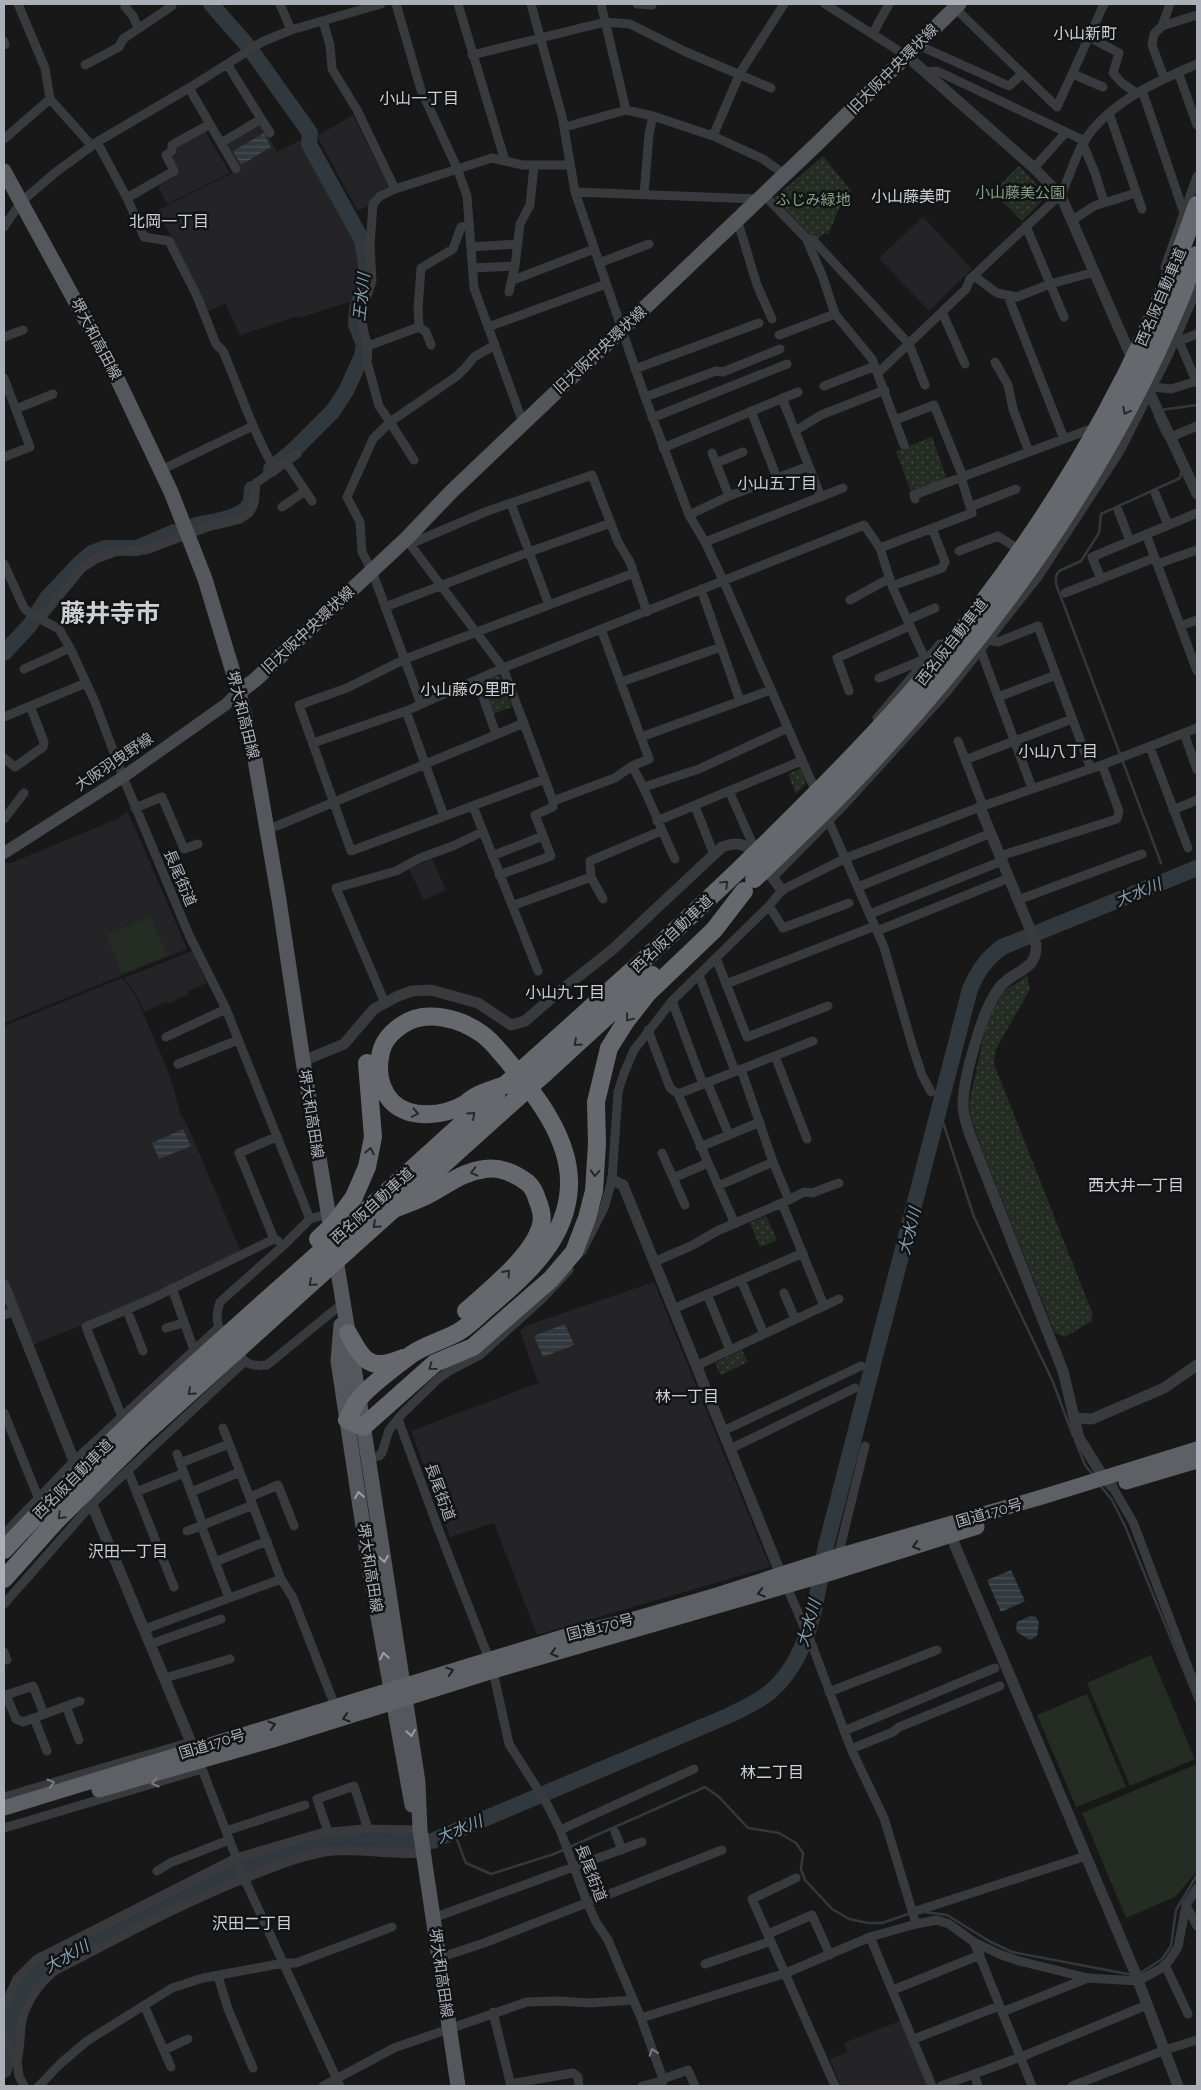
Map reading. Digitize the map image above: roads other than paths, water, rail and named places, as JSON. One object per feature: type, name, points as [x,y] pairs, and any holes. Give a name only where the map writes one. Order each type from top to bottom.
[{"type":"highway","name":"西名阪自動車道","points":[[539,1066],[647,957],[747,879],[835,776],[911,693],[962,630],[1040,524],[1080,460],[1130,367],[1170,278],[1191,209]]},
{"type":"highway","name":"西名阪自動車道","points":[[4,1579],[56,1521],[143,1435],[394,1209],[539,1066],[843,792],[906,724],[970,647],[1045,547],[1082,490],[1111,440],[1166,334],[1197,256]]},
{"type":"highway","points":[[355,1423],[435,1363],[473,1347],[544,1286],[574,1252],[587,1218],[594,1191],[597,1144],[596,1102],[609,1048],[626,1021],[648,993],[714,930],[747,879]]},
{"type":"highway","points":[[225,1330],[334,1223],[354,1196],[367,1167],[373,1137],[367,1070],[369,1052],[374,1039],[390,1022],[419,1008],[453,1011],[477,1020],[496,1036],[530,1075],[562,1126],[572,1149],[576,1170],[576,1189],[568,1231],[556,1253],[523,1291],[454,1356]]},
{"type":"highway","points":[[348,1333],[362,1357],[372,1363],[390,1363],[462,1330],[529,1272],[550,1244],[560,1226],[569,1186],[567,1162],[552,1123],[523,1079],[495,1046],[482,1034],[466,1025],[445,1018],[426,1016],[408,1020],[394,1030],[382,1045],[378,1066],[379,1080],[386,1096],[396,1105],[410,1112],[424,1114],[443,1113],[464,1104],[477,1095],[511,1092]]},
{"type":"highway","name":"西名阪自動車道","points":[[4,1550],[42,1509],[225,1330],[511,1092]]},
{"type":"highway","points":[[355,1423],[359,1398],[453,1322],[503,1278],[534,1241],[542,1224],[540,1205],[533,1187],[520,1177],[504,1170],[486,1169],[460,1176],[427,1195],[394,1209]]},
{"type":"highway","name":"国道170号","points":[[808,1572],[831,1572],[949,1530],[1108,1482],[1197,1449]]},
{"type":"highway","name":"国道170号","points":[[1108,1482],[1197,1462]]},
{"type":"highway","name":"国道170号","points":[[4,1808],[60,1796],[197,1756],[491,1665],[784,1580],[808,1572],[838,1556],[949,1530]]},
{"type":"highway","name":"国道170号","points":[[197,1756],[335,1706],[398,1694]]},
{"type":"highway","name":"国道170号","points":[[4,1818],[60,1796]]},
{"type":"main road","name":"旧大阪中央環状線","points":[[239,692],[255,680],[372,571],[408,542],[451,492],[622,330],[957,6]]},
{"type":"main road","name":"堺大和高田線","points":[[4,171],[112,367],[161,470],[189,534],[224,638],[255,760],[327,1214],[359,1398]]},
{"type":"main road","name":"大阪羽曳野線","points":[[5,851],[123,777],[224,705],[239,692]]},
{"type":"main road","name":"堺大和高田線","points":[[343,1303],[338,1362],[355,1423],[368,1459],[398,1694]]},
{"type":"main road","name":"堺大和高田線","points":[[355,1423],[398,1694],[418,1782],[420,1831],[458,2086]]},
{"type":"street","points":[[18,4],[45,68],[50,99],[95,144],[127,198],[144,237],[169,241],[197,296],[216,344],[222,351],[258,440],[275,470]]},
{"type":"street","points":[[127,4],[125,7],[133,16],[138,28]]},
{"type":"street","points":[[85,66],[119,47],[123,39],[172,6],[170,4]]},
{"type":"street","points":[[280,4],[291,30]]},
{"type":"street","points":[[4,227],[21,202],[56,172],[95,144],[227,64],[291,30],[381,4]]},
{"type":"street","points":[[396,4],[421,90],[457,168],[467,196],[474,288],[523,423]]},
{"type":"street","points":[[458,4],[505,161]]},
{"type":"street","points":[[531,4],[565,127],[575,192],[644,397],[688,515],[705,542],[723,580],[812,786],[870,914],[899,997],[922,1075],[931,1092]]},
{"type":"street","points":[[601,4],[626,110]]},
{"type":"street","points":[[637,4],[652,5]]},
{"type":"street","points":[[713,136],[740,73],[784,4]]},
{"type":"street","points":[[825,4],[873,33],[912,50],[1009,86],[1022,74]]},
{"type":"street","points":[[873,33],[889,4]]},
{"type":"street","points":[[957,6],[1022,74],[1057,107],[1104,4]]},
{"type":"street","points":[[1164,78],[1152,45],[1154,34],[1162,26],[1170,4]]},
{"type":"street","points":[[1162,26],[1197,15]]},
{"type":"street","points":[[323,21],[330,45],[332,69],[357,110],[395,189]]},
{"type":"street","points":[[472,55],[605,22],[630,24],[684,51],[740,73],[771,88]]},
{"type":"street","points":[[1089,38],[1120,53],[1114,73],[1122,83],[1139,91],[1191,209]]},
{"type":"street","points":[[912,50],[926,72],[1034,168],[1060,195],[1073,220],[1128,351],[1151,390],[1158,411],[1197,494]]},
{"type":"street","points":[[227,64],[270,133]]},
{"type":"street","points":[[824,386],[877,370],[909,344],[966,289],[974,276],[1060,195],[1084,142],[1109,113],[1139,91],[1197,64]]},
{"type":"street","points":[[926,72],[937,71],[1084,142],[1104,202]]},
{"type":"street","points":[[1178,72],[1197,125]]},
{"type":"street","points":[[1073,74],[1104,87]]},
{"type":"street","points":[[189,88],[236,169]]},
{"type":"street","points":[[4,139],[50,99]]},
{"type":"street","points":[[565,127],[626,110],[653,116],[713,136],[763,159],[784,174]]},
{"type":"street","points":[[1109,113],[1142,209]]},
{"type":"street","points":[[644,195],[649,134],[653,116]]},
{"type":"street","points":[[221,143],[261,120]]},
{"type":"street","points":[[127,198],[174,171],[166,155],[172,151],[172,145],[210,124]]},
{"type":"street","points":[[1034,168],[1066,132]]},
{"type":"street","points":[[414,460],[379,406],[367,362],[368,346],[361,314],[372,281],[370,244],[373,204],[380,196],[395,189],[492,158],[534,166],[570,165]]},
{"type":"street","points":[[509,292],[513,280],[520,224],[530,205],[534,166]]},
{"type":"street","points":[[752,848],[871,724],[926,660],[1015,547],[1041,508],[1088,430],[1153,299],[1191,209],[1197,176]]},
{"type":"street","points":[[575,192],[760,197],[806,238],[822,275],[835,314],[872,358],[904,445]]},
{"type":"street","points":[[1073,220],[1094,206],[1136,193]]},
{"type":"street","points":[[737,219],[756,285],[772,319]]},
{"type":"street","points":[[419,327],[418,309],[421,268],[453,249],[461,226],[470,225]]},
{"type":"street","points":[[1026,226],[1064,317]]},
{"type":"street","points":[[806,238],[813,240],[909,344],[925,385]]},
{"type":"street","points":[[471,247],[518,244]]},
{"type":"street","points":[[599,263],[649,244]]},
{"type":"street","points":[[513,280],[594,249]]},
{"type":"street","points":[[473,268],[515,266]]},
{"type":"street","points":[[974,276],[997,293],[1017,297],[1050,284],[1095,272]]},
{"type":"street","points":[[488,326],[606,284]]},
{"type":"street","points":[[772,878],[899,746],[981,650],[1038,577],[1120,451],[1178,340],[1197,289]]},
{"type":"street","points":[[1008,296],[1064,439]]},
{"type":"street","points":[[942,312],[965,364]]},
{"type":"street","points":[[779,335],[835,314]]},
{"type":"street","points":[[635,369],[759,324]]},
{"type":"street","points":[[368,346],[419,327]]},
{"type":"street","points":[[419,327],[426,332],[431,345]]},
{"type":"street","points":[[4,337],[23,330]]},
{"type":"street","points":[[1178,340],[1197,334]]},
{"type":"street","points":[[1151,390],[1171,389],[1196,381],[1178,340]]},
{"type":"street","points":[[421,704],[372,571],[362,552],[360,522],[346,497],[373,439],[390,422],[457,376],[466,368],[474,356],[495,345]]},
{"type":"street","points":[[644,397],[716,371],[723,372],[780,349]]},
{"type":"street","points":[[995,362],[1008,385],[1013,409],[1029,452]]},
{"type":"street","points":[[652,418],[787,364]]},
{"type":"street","points":[[4,378],[30,447],[4,457]]},
{"type":"street","points":[[795,431],[821,415],[885,390]]},
{"type":"street","points":[[663,448],[798,392]]},
{"type":"street","points":[[16,409],[54,394]]},
{"type":"street","points":[[782,398],[821,497]]},
{"type":"street","points":[[880,548],[972,513],[962,477],[934,405],[895,420]]},
{"type":"street","points":[[751,411],[778,478]]},
{"type":"street","points":[[161,470],[253,426]]},
{"type":"street","points":[[1171,437],[1197,426]]},
{"type":"street","points":[[915,499],[914,495],[1088,430]]},
{"type":"street","points":[[716,463],[744,452]]},
{"type":"street","points":[[712,453],[730,496]]},
{"type":"street","points":[[37,617],[82,568],[96,559],[117,551],[146,550],[210,526],[240,519],[249,513],[255,496],[256,483],[296,454]]},
{"type":"street","points":[[286,462],[312,501]]},
{"type":"street","points":[[688,515],[730,496],[809,466]]},
{"type":"street","points":[[499,875],[551,856],[534,815],[553,807],[553,801],[503,668],[408,542],[469,518],[592,475],[634,573],[647,612]]},
{"type":"street","points":[[705,542],[843,488]]},
{"type":"street","points":[[970,507],[1016,489]]},
{"type":"street","points":[[282,507],[305,491]]},
{"type":"street","points":[[1155,493],[1168,525]]},
{"type":"street","points":[[511,504],[549,604]]},
{"type":"street","points":[[1118,510],[1130,541]]},
{"type":"street","points":[[1101,579],[1092,557],[1197,513]]},
{"type":"street","points":[[385,607],[611,523]]},
{"type":"street","points":[[313,743],[406,711],[503,668],[601,628],[647,612],[864,525],[880,548],[891,582],[926,660]]},
{"type":"street","points":[[850,600],[891,582],[942,568],[945,562],[932,528]]},
{"type":"street","points":[[1146,534],[1197,671]]},
{"type":"street","points":[[959,551],[998,536],[1015,547]]},
{"type":"street","points":[[1064,593],[1156,561],[1197,550]]},
{"type":"street","name":"長尾街道","points":[[4,564],[6,576],[24,608],[59,629],[64,635],[86,683],[189,935],[226,1009],[310,1219]]},
{"type":"street","points":[[545,779],[351,850],[299,706],[346,688],[405,659],[634,573]]},
{"type":"street","points":[[701,589],[740,701]]},
{"type":"street","points":[[850,691],[836,658],[936,608]]},
{"type":"street","points":[[1180,626],[1197,620]]},
{"type":"street","points":[[989,640],[998,642],[1038,626],[1091,769]]},
{"type":"street","points":[[553,801],[614,778],[632,766],[649,759],[601,628]]},
{"type":"street","points":[[621,682],[721,647]]},
{"type":"street","points":[[24,668],[70,648]]},
{"type":"street","points":[[981,650],[1032,788]]},
{"type":"street","points":[[878,678],[926,660]]},
{"type":"street","points":[[998,696],[1056,675]]},
{"type":"street","points":[[476,680],[496,734]]},
{"type":"street","points":[[4,717],[86,683]]},
{"type":"street","points":[[641,737],[771,690]]},
{"type":"street","points":[[4,758],[15,768],[43,747],[44,742],[30,706]]},
{"type":"street","points":[[406,711],[444,816]]},
{"type":"street","points":[[965,760],[1072,719]]},
{"type":"street","points":[[267,830],[524,723]]},
{"type":"street","points":[[644,787],[699,769],[788,728]]},
{"type":"street","points":[[368,1459],[382,1453],[389,1430],[438,1379],[480,1355],[562,1280],[576,1262],[604,1208],[612,1180],[618,1092],[634,1050],[672,1001],[769,906],[782,890],[846,858],[981,806],[1091,769],[1197,728]]},
{"type":"street","points":[[1184,733],[1197,770]]},
{"type":"street","points":[[958,741],[1001,859],[1035,941],[1036,953],[1035,960],[1004,982],[985,1013],[964,1091],[963,1108],[970,1135],[1063,1371],[1081,1443],[1133,1522],[1197,1691]]},
{"type":"street","points":[[1150,746],[1188,848]]},
{"type":"street","points":[[657,821],[801,761]]},
{"type":"street","points":[[870,914],[1001,859],[1117,818],[1119,811],[1102,765]]},
{"type":"street","points":[[632,766],[644,787],[661,831],[675,859]]},
{"type":"street","points":[[729,791],[752,848],[782,890]]},
{"type":"street","points":[[4,819],[24,793]]},
{"type":"street","points":[[136,808],[162,797],[184,849],[198,844]]},
{"type":"street","points":[[1173,810],[1197,800]]},
{"type":"street","points":[[473,806],[538,971]]},
{"type":"street","points":[[695,806],[714,855]]},
{"type":"street","points":[[603,900],[591,877],[590,861],[661,831]]},
{"type":"street","points":[[385,1003],[336,888],[396,871],[420,858],[453,846],[482,832]]},
{"type":"street","points":[[858,887],[991,833]]},
{"type":"street","points":[[492,856],[543,836]]},
{"type":"street","points":[[303,1061],[344,1044],[374,1009],[412,991],[431,990],[478,1004],[504,1022],[518,1025],[612,950],[722,847],[746,845],[752,848]]},
{"type":"street","points":[[1018,900],[1142,854]]},
{"type":"street","points":[[512,906],[591,877]]},
{"type":"street","points":[[726,984],[1009,878]]},
{"type":"street","points":[[769,906],[783,928],[849,903]]},
{"type":"street","points":[[716,958],[747,1037],[828,1006]]},
{"type":"street","points":[[699,975],[760,1122],[803,1253],[824,1306]]},
{"type":"street","points":[[672,1001],[705,1083],[729,1135]]},
{"type":"street","points":[[166,1037],[226,1009]]},
{"type":"street","points":[[648,1030],[670,1088],[678,1094],[735,1224]]},
{"type":"street","points":[[178,1064],[238,1040]]},
{"type":"street","points":[[678,1094],[813,1041]]},
{"type":"street","points":[[775,1056],[807,1139]]},
{"type":"street","points":[[700,1147],[760,1122]]},
{"type":"street","points":[[276,1138],[239,1153],[274,1239],[284,1245]]},
{"type":"street","points":[[662,1153],[685,1205]]},
{"type":"street","points":[[718,1186],[773,1162]]},
{"type":"street","points":[[673,1178],[708,1163]]},
{"type":"street","points":[[612,1180],[623,1184],[730,1449],[812,1645],[851,1749],[884,1818],[916,1924]]},
{"type":"street","points":[[654,1262],[804,1192],[812,1193],[838,1183]]},
{"type":"street","points":[[327,1214],[310,1219],[220,1302],[216,1313],[244,1362],[255,1366],[267,1365],[343,1303]]},
{"type":"street","points":[[122,1417],[86,1327],[127,1310],[274,1239]]},
{"type":"street","points":[[673,1309],[803,1253]]},
{"type":"street","points":[[741,1280],[764,1334]]},
{"type":"street","points":[[4,1285],[9,1313],[74,1461],[165,1678],[243,1876],[338,2082]]},
{"type":"street","points":[[172,1288],[194,1350]]},
{"type":"street","points":[[784,1293],[795,1319]]},
{"type":"street","points":[[707,1294],[730,1350]]},
{"type":"street","points":[[696,1366],[839,1299]]},
{"type":"street","points":[[127,1310],[143,1351]]},
{"type":"street","points":[[166,1328],[183,1323]]},
{"type":"street","points":[[4,1534],[74,1461],[194,1350],[225,1330]]},
{"type":"street","points":[[4,1604],[92,1504],[244,1362]]},
{"type":"street","points":[[1075,1418],[1092,1419],[1164,1388],[1197,1365]]},
{"type":"street","points":[[723,1431],[861,1366]]},
{"type":"street","points":[[730,1449],[855,1388]]},
{"type":"street","points":[[4,1413],[38,1498]]},
{"type":"street","name":"長尾街道","points":[[398,1419],[491,1665],[509,1744],[560,1830],[587,1902],[596,1922],[608,1940],[641,2018],[662,2082]]},
{"type":"street","points":[[223,1428],[281,1579],[293,1598],[335,1706]]},
{"type":"street","points":[[229,1444],[178,1458],[229,1598]]},
{"type":"street","points":[[838,1556],[865,1446]]},
{"type":"street","points":[[128,1470],[174,1587]]},
{"type":"street","points":[[191,1492],[240,1472]]},
{"type":"street","points":[[136,1492],[184,1473]]},
{"type":"street","points":[[187,1532],[251,1501],[278,1485],[294,1526]]},
{"type":"street","points":[[949,1530],[1138,1981],[1178,2086]]},
{"type":"street","points":[[215,1562],[267,1541]]},
{"type":"street","points":[[144,1630],[281,1579]]},
{"type":"street","points":[[150,1644],[221,1619]]},
{"type":"street","points":[[829,1692],[937,1650]]},
{"type":"street","points":[[165,1678],[230,1659]]},
{"type":"street","points":[[844,1730],[995,1668]]},
{"type":"street","points":[[44,1714],[33,1686],[6,1695],[7,1706],[16,1719],[23,1722],[80,1701]]},
{"type":"street","points":[[851,1749],[893,1732],[899,1727],[1000,1686]]},
{"type":"street","points":[[66,1706],[79,1740]]},
{"type":"street","points":[[34,1718],[47,1751]]},
{"type":"street","points":[[4,1797],[197,1756]]},
{"type":"street","points":[[4,1828],[197,1756]]},
{"type":"street","points":[[560,1830],[694,1769]]},
{"type":"street","points":[[328,1832],[317,1799],[354,1786],[368,1829]]},
{"type":"street","points":[[157,1871],[227,1835],[304,1805]]},
{"type":"street","points":[[4,2007],[17,1979],[37,1958],[237,1860],[298,1838],[328,1832],[368,1829],[420,1831]]},
{"type":"street","points":[[615,1832],[622,1850]]},
{"type":"street","points":[[433,1918],[575,1868],[642,1842]]},
{"type":"street","points":[[15,2058],[21,2044],[22,2024],[26,2008],[45,1979],[56,1970],[209,1892],[243,1876],[324,1852],[348,1850],[410,1854],[423,1851]]},
{"type":"street","points":[[438,1958],[484,1943],[722,1850]]},
{"type":"street","points":[[913,1912],[1086,1856]]},
{"type":"street","points":[[796,1878],[752,1899],[836,2086]]},
{"type":"street","points":[[641,2018],[786,1973],[870,1938],[936,1920],[948,1924],[974,1942],[1016,1960],[1088,1978],[1138,1981],[1148,1977],[1165,1965],[1179,1945],[1186,1906],[1197,1888]]},
{"type":"street","points":[[1186,1906],[1197,1926]]},
{"type":"street","points":[[705,1964],[770,1937],[812,1915],[830,1955]]},
{"type":"street","points":[[39,2086],[60,2064],[87,2041],[172,1988],[218,1976],[284,1963],[296,1963],[392,1927]]},
{"type":"street","points":[[870,1938],[914,2039],[932,2086]]},
{"type":"street","points":[[974,1942],[1032,2086]]},
{"type":"street","points":[[893,1990],[980,1955]]},
{"type":"street","points":[[1165,1965],[1188,2014]]},
{"type":"street","points":[[218,1976],[228,2009],[253,2068]]},
{"type":"street","points":[[914,2039],[1088,1978]]},
{"type":"street","points":[[323,2086],[338,2082],[394,2048],[526,2002],[590,2003],[633,2000]]},
{"type":"street","points":[[144,2005],[171,2067]]},
{"type":"street","points":[[941,2086],[1020,2057],[1147,2005]]},
{"type":"street","points":[[493,2012],[510,2085],[573,2073],[578,2077],[580,2086]]},
{"type":"street","points":[[4,2037],[15,2058],[18,2076],[24,2086]]},
{"type":"street","points":[[164,2050],[188,2039]]},
{"type":"street","points":[[1072,2086],[1165,2050],[1197,2040]]},
{"type":"street","points":[[642,2086],[662,2082],[688,2070],[695,2086]]},
{"type":"street","points":[[974,2074],[978,2086]]},
{"type":"waterway","name":"王水川","points":[[211,4],[248,46],[310,133],[309,144],[362,240],[366,262],[366,277],[357,310],[356,324],[364,345],[362,356],[346,391],[333,411],[295,449],[271,469]]},
{"type":"waterway","points":[[1161,410],[1197,405]]},
{"type":"waterway","points":[[1155,416],[1164,436]]},
{"type":"waterway","points":[[1161,863],[1056,584],[1056,576],[1059,571],[1081,561],[1099,533],[1101,514],[1180,478],[1181,473]]},
{"type":"waterway","name":"王水川","points":[[196,525],[226,519],[241,513],[250,504],[252,489]]},
{"type":"waterway","name":"王水川","points":[[4,653],[30,625],[47,598],[92,553],[105,548],[137,548],[174,532]]},
{"type":"waterway","name":"大水川","points":[[4,2070],[9,2027],[14,2006],[24,1989],[37,1974],[54,1961],[184,1893],[252,1864],[287,1852],[322,1844],[350,1841],[432,1841],[730,1715],[756,1702],[770,1692],[784,1678],[803,1645],[810,1627],[825,1550],[970,989],[979,971],[1002,947],[1197,868]]},
{"type":"waterway","points":[[939,1110],[974,1217],[1053,1382],[1073,1436]]},
{"type":"waterway","points":[[1076,1443],[1085,1465],[1093,1475]]},
{"type":"waterway","points":[[1099,1484],[1112,1500],[1125,1526],[1197,1703]]},
{"type":"waterway","points":[[454,1832],[466,1863],[491,1874],[554,1854],[705,1787],[719,1797],[748,1828],[779,1833],[796,1843],[803,1853],[801,1869],[805,1880],[832,1909],[849,1919],[868,1923],[882,1923],[911,1913]]},
{"type":"waterway","points":[[1139,1974],[1162,1959],[1171,1946],[1176,1910],[1197,1875]]},
{"type":"waterway","points":[[924,1912],[947,1915],[989,1941],[1012,1952],[1133,1975]]},
{"type":"district","name":"小山新町","points":[[1085,33]]},
{"type":"district","name":"小山一丁目","points":[[419,98]]},
{"type":"district","name":"小山藤美町","points":[[911,196]]},
{"type":"district","name":"北岡一丁目","points":[[169,221]]},
{"type":"district","name":"小山五丁目","points":[[777,483]]},
{"type":"district","name":"藤井寺市","points":[[110,613]]},
{"type":"district","name":"小山藤の里町","points":[[468,689]]},
{"type":"district","name":"小山八丁目","points":[[1058,751]]},
{"type":"district","name":"小山九丁目","points":[[565,992]]},
{"type":"district","name":"西大井一丁目","points":[[1136,1185]]},
{"type":"district","name":"林一丁目","points":[[687,1396]]},
{"type":"district","name":"沢田一丁目","points":[[128,1551]]},
{"type":"district","name":"林二丁目","points":[[772,1772]]},
{"type":"district","name":"沢田二丁目","points":[[252,1923]]},
{"type":"park label","name":"小山藤美公園","points":[[1020,193]]},
{"type":"park label","name":"ふじみ緑地","points":[[813,200]]}]
